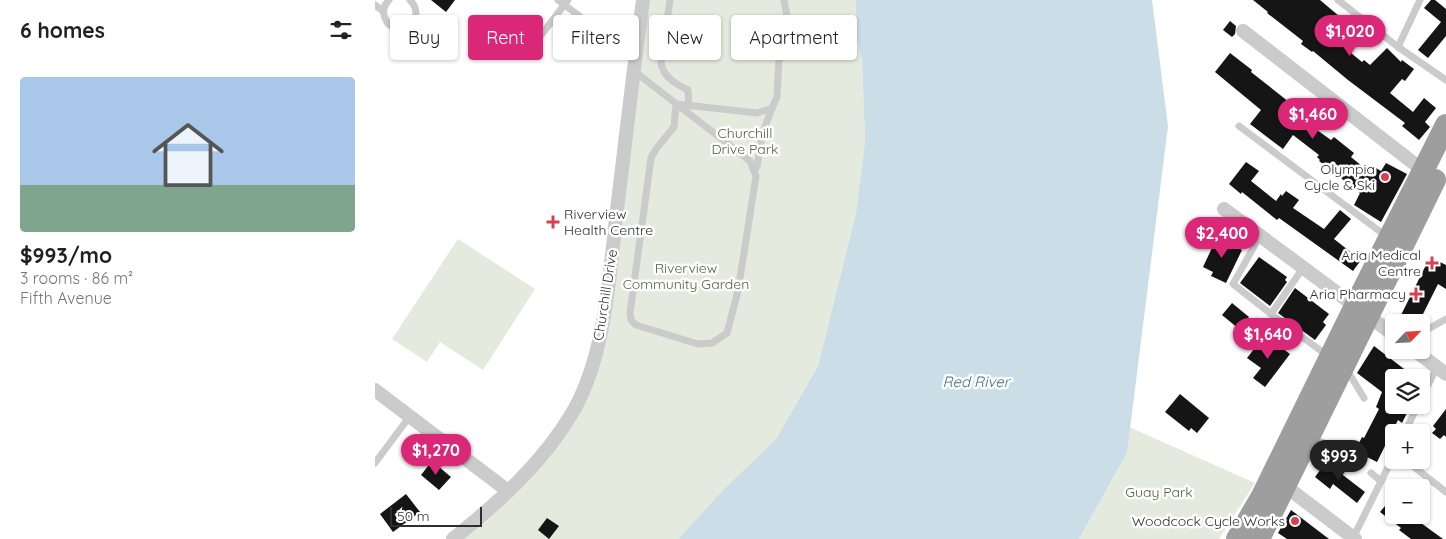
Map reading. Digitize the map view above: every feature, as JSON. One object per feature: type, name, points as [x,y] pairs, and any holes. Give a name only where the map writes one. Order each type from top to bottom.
[{"type":"highway","points":[[1259,539],[1279,481],[1362,312],[1438,170],[1446,125]]},
{"type":"highway","points":[[1362,312],[1389,238],[1438,170]]},
{"type":"highway","points":[[1237,539],[1253,513],[1279,481],[1307,441],[1337,362]]},
{"type":"street","name":"Churchill Drive","points":[[453,539],[508,492],[540,459],[575,409],[594,360],[605,308],[643,0]]},
{"type":"street","points":[[1243,31],[1416,165],[1438,170]]},
{"type":"street","points":[[1224,209],[1385,329]]},
{"type":"street","points":[[1426,359],[1442,371]]},
{"type":"street","points":[[375,390],[508,492]]},
{"type":"street","points":[[1279,481],[1354,538]]},
{"type":"lane","points":[[389,0],[383,11],[385,19],[391,26],[401,29],[408,27],[416,14],[415,5],[410,0]]},
{"type":"lane","points":[[670,0],[661,63],[662,71],[674,83],[688,90],[689,106]]},
{"type":"lane","points":[[753,169],[757,167],[762,135],[777,97],[779,58],[789,28],[784,0]]},
{"type":"lane","points":[[1338,0],[1446,80]]},
{"type":"lane","points":[[1398,46],[1420,0]]},
{"type":"lane","points":[[543,31],[563,2],[676,104],[750,161],[757,176],[738,291],[727,333],[712,343],[698,344],[636,326],[631,320],[630,313],[651,158],[674,127],[676,104]]},
{"type":"lane","points":[[375,5],[383,11]]},
{"type":"lane","points":[[676,104],[757,113],[772,108]]},
{"type":"lane","points":[[1239,126],[1389,238]]},
{"type":"lane","points":[[1260,236],[1233,284],[1337,362],[1364,398]]},
{"type":"lane","points":[[1271,314],[1303,268]]},
{"type":"lane","points":[[1430,328],[1446,319]]},
{"type":"lane","points":[[1430,387],[1442,371]]},
{"type":"lane","points":[[375,463],[410,416]]},
{"type":"lane","points":[[1307,441],[1321,442],[1339,451]]},
{"type":"lane","points":[[1354,538],[1387,469]]},
{"type":"lane","points":[[1417,469],[1446,492]]},
{"type":"lane","points":[[1371,473],[1381,481]]},
{"type":"green space","name":"Churchill Drive Park","points":[[643,0],[856,0],[856,15],[731,15],[731,60],[857,60],[857,39],[862,60],[865,141],[856,213],[818,366],[776,439],[724,489],[678,539],[453,539],[540,459],[594,360],[635,60],[639,60],[639,29]]},
{"type":"green space","points":[[458,239],[535,289],[483,370],[440,342],[427,362],[392,339]]},
{"type":"green space","name":"Guay Park","points":[[1129,427],[1255,483],[1219,539],[1079,539],[1127,453]]},
{"type":"water","name":"Red River","points":[[856,0],[1152,0],[1168,126],[1127,453],[1079,539],[678,539],[724,489],[776,439],[818,366],[856,213],[865,141],[862,60],[857,39]]},
{"type":"building","points":[[431,0],[455,0],[446,12]]},
{"type":"building","points":[[1253,0],[1320,0],[1358,32],[1345,48],[1362,62],[1364,60],[1370,65],[1387,48],[1401,62],[1402,60],[1414,69],[1405,81],[1402,79],[1390,93],[1413,112],[1424,98],[1436,108],[1425,122],[1430,127],[1419,140],[1402,126],[1405,123],[1313,51],[1301,44],[1303,41]]},
{"type":"building","points":[[1431,0],[1435,0],[1446,9],[1446,36],[1428,58],[1418,50],[1441,22],[1424,8]]},
{"type":"building","points":[[1230,21],[1236,26],[1235,34],[1232,37],[1223,30]]},
{"type":"building","points":[[1230,53],[1313,121],[1310,125],[1331,140],[1334,137],[1354,153],[1351,157],[1368,171],[1371,165],[1381,171],[1386,163],[1407,174],[1381,222],[1354,205],[1360,193],[1319,161],[1317,157],[1319,155],[1293,135],[1283,149],[1250,124],[1261,110],[1215,72]]},
{"type":"building","points":[[1246,162],[1259,171],[1251,181],[1276,201],[1286,191],[1299,200],[1293,208],[1324,229],[1340,210],[1351,219],[1334,239],[1361,260],[1353,271],[1279,218],[1277,220],[1229,184]]},
{"type":"building","points":[[1218,235],[1233,242],[1232,245],[1242,250],[1226,283],[1211,276],[1213,272],[1203,267]]},
{"type":"building","points":[[1259,257],[1287,277],[1285,280],[1287,282],[1270,306],[1240,283]]},
{"type":"building","points":[[1430,257],[1446,265],[1446,289],[1438,284],[1423,314],[1402,314]]},
{"type":"building","points":[[1295,288],[1329,314],[1323,322],[1326,325],[1315,340],[1278,313]]},
{"type":"building","points":[[1232,303],[1249,317],[1239,329],[1222,315]]},
{"type":"building","points":[[1265,335],[1290,354],[1265,387],[1253,378],[1261,368],[1247,358]]},
{"type":"building","points":[[1374,346],[1385,354],[1385,359],[1391,359],[1404,369],[1385,369],[1385,414],[1406,414],[1402,423],[1398,420],[1396,424],[1385,424],[1385,446],[1377,462],[1355,451],[1379,409],[1376,407],[1382,392],[1357,373]]},
{"type":"building","points":[[1180,394],[1209,418],[1197,433],[1191,428],[1189,431],[1165,412]]},
{"type":"building","points":[[1446,409],[1446,437],[1444,435],[1440,439],[1432,433],[1436,429],[1433,426]]},
{"type":"building","points":[[432,461],[451,477],[439,490],[421,475]]},
{"type":"building","points":[[1326,462],[1365,492],[1357,503],[1333,484],[1330,489],[1315,477]]},
{"type":"building","points":[[406,494],[420,512],[393,532],[380,514]]},
{"type":"building","points":[[1385,506],[1385,516],[1380,512]]},
{"type":"building","name":"Woodcock Cycle Works","points":[[1291,510],[1329,539],[1287,539],[1278,533]]},
{"type":"building","points":[[547,518],[559,526],[549,539],[538,530]]},
{"type":"building","points":[[1396,524],[1422,524],[1443,539],[1411,539],[1399,530],[1401,528]]},
{"type":"place","name":"Olympia Cycle & Ski","points":[[1385,177]]},
{"type":"place","name":"Riverview Health Centre","points":[[553,222]]},
{"type":"place","name":"Aria Medical Centre","points":[[1432,263]]},
{"type":"place","name":"Aria Pharmacy","points":[[1416,294]]},
{"type":"place","name":"Woodcock Cycle Works","points":[[1295,521]]},
{"type":"park label","name":"Riverview Community Garden","points":[[686,276]]}]
